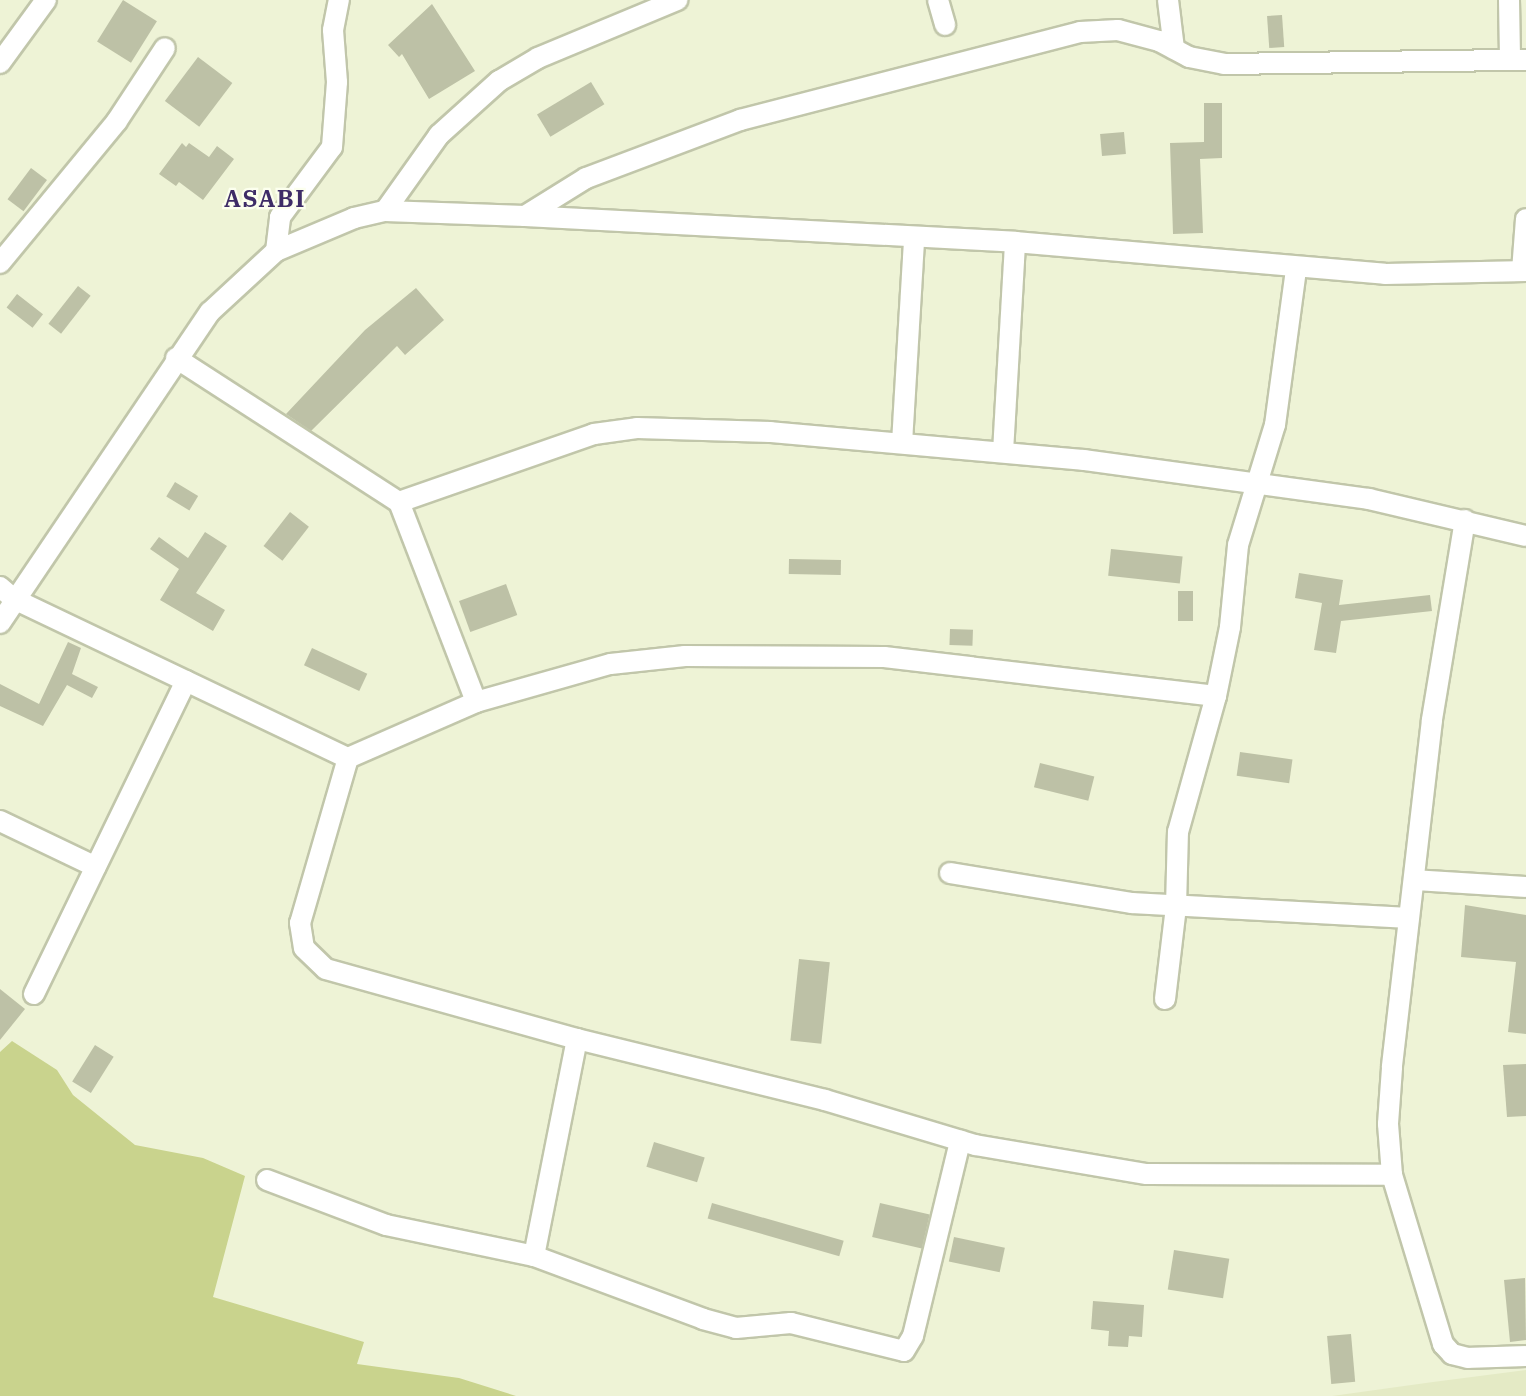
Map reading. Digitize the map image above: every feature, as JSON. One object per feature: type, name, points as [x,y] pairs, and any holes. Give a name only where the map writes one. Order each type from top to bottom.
[{"type":"street","points":[[0,63],[6,40],[46,0]]},
{"type":"street","points":[[276,250],[279,217],[332,147],[337,82],[333,30],[339,0]]},
{"type":"street","points":[[385,212],[439,135],[498,81],[538,58],[677,0]]},
{"type":"street","points":[[938,0],[945,25]]},
{"type":"street","points":[[1167,0],[1174,49]]},
{"type":"street","points":[[525,216],[586,178],[662,147],[848,89],[1080,32],[1118,30],[1174,49],[1190,57],[1224,64],[1518,60],[1509,0]]},
{"type":"street","points":[[0,262],[117,121],[165,48]]},
{"type":"street","points":[[0,623],[7,593],[210,312],[276,250],[354,218],[385,212],[525,216],[914,240],[1015,242],[1385,274],[1524,271],[1526,219]]},
{"type":"street","points":[[902,442],[914,240]]},
{"type":"street","points":[[1003,453],[1015,242]]},
{"type":"street","points":[[1165,999],[1176,907],[1178,832],[1216,696],[1230,627],[1238,545],[1260,482],[1275,425],[1296,268]]},
{"type":"street","points":[[176,358],[399,502],[476,702]]},
{"type":"street","points":[[399,502],[613,430],[770,432],[902,442],[1260,482],[1466,520],[1526,536]]},
{"type":"street","points":[[1466,520],[1446,625],[1409,918],[1388,1124],[1392,1175],[1443,1344],[1452,1354],[1468,1358],[1526,1356]]},
{"type":"street","points":[[7,593],[348,758],[476,702],[610,664],[685,656],[884,657],[1216,696]]},
{"type":"street","points":[[34,994],[186,681]]},
{"type":"street","points":[[348,758],[300,923],[304,948],[313,960],[326,969],[577,1039],[825,1100],[960,1141],[1057,1161],[1147,1174],[1392,1175]]},
{"type":"street","points":[[0,821],[96,867]]},
{"type":"street","points":[[950,873],[1176,907],[1409,918]]},
{"type":"street","points":[[1414,880],[1526,887]]},
{"type":"street","points":[[534,1256],[577,1039]]},
{"type":"street","points":[[267,1179],[386,1225],[534,1256],[702,1319],[736,1328],[791,1323],[904,1352],[913,1336],[960,1141]]},
{"type":"shaded area","points":[[1526,1370],[1526,1396],[1332,1396],[1433,1382]]},
{"type":"green space","points":[[12,1041],[57,1070],[73,1095],[135,1145],[203,1158],[245,1176],[213,1297],[364,1342],[357,1364],[459,1378],[516,1396],[0,1396],[0,1052]]},
{"type":"building","points":[[123,0],[157,21],[131,63],[97,42]]},
{"type":"building","points":[[432,4],[475,71],[429,99],[402,54],[399,57],[388,45]]},
{"type":"building","points":[[1282,15],[1284,47],[1269,48],[1267,16]]},
{"type":"building","points":[[198,57],[232,83],[199,127],[165,101]]},
{"type":"building","points":[[591,82],[604,104],[550,137],[537,114]]},
{"type":"building","points":[[1204,103],[1222,103],[1222,158],[1200,159],[1203,233],[1173,234],[1170,143],[1204,142]]},
{"type":"building","points":[[1124,132],[1126,154],[1102,156],[1100,134]]},
{"type":"building","points":[[182,143],[186,147],[189,143],[209,157],[217,146],[234,159],[203,200],[179,182],[176,186],[159,174]]},
{"type":"building","points":[[31,168],[47,180],[24,211],[8,199]]},
{"type":"building","points":[[78,286],[91,296],[61,334],[48,324]]},
{"type":"building","points":[[416,288],[444,320],[405,355],[397,346],[311,431],[286,414],[365,330]]},
{"type":"building","points":[[17,294],[43,314],[33,328],[7,307]]},
{"type":"building","points":[[175,482],[198,496],[189,510],[166,497]]},
{"type":"building","points":[[290,512],[309,527],[282,561],[264,546]]},
{"type":"building","points":[[205,532],[227,546],[196,593],[225,610],[213,631],[160,600],[179,569],[150,549],[159,537],[188,558]]},
{"type":"building","points":[[1111,549],[1183,557],[1180,583],[1108,576]]},
{"type":"building","points":[[789,559],[841,560],[841,575],[789,574]]},
{"type":"building","points":[[1299,573],[1343,580],[1339,605],[1430,595],[1432,611],[1341,621],[1336,653],[1314,650],[1322,603],[1295,598]]},
{"type":"building","points":[[506,584],[517,615],[470,632],[459,601]]},
{"type":"building","points":[[1178,591],[1193,591],[1193,621],[1178,621]]},
{"type":"building","points":[[950,629],[973,630],[972,646],[949,645]]},
{"type":"building","points":[[68,642],[81,648],[72,674],[98,687],[92,698],[67,685],[43,726],[0,706],[0,684],[39,704]]},
{"type":"building","points":[[312,648],[367,674],[359,691],[304,665]]},
{"type":"building","points":[[1240,752],[1292,759],[1289,783],[1237,776]]},
{"type":"building","points":[[1040,763],[1094,777],[1088,801],[1034,787]]},
{"type":"building","points":[[1465,905],[1526,915],[1526,1034],[1508,1032],[1516,962],[1461,957]]},
{"type":"building","points":[[799,959],[830,962],[821,1044],[790,1041]]},
{"type":"building","points":[[0,989],[25,1009],[0,1040]]},
{"type":"building","points":[[95,1045],[114,1057],[91,1093],[72,1081]]},
{"type":"building","points":[[1526,1064],[1526,1116],[1507,1117],[1503,1065]]},
{"type":"building","points":[[654,1142],[705,1157],[697,1182],[646,1167]]},
{"type":"building","points":[[712,1203],[844,1241],[839,1256],[708,1218]]},
{"type":"building","points":[[880,1203],[930,1214],[922,1249],[872,1237]]},
{"type":"building","points":[[954,1237],[1005,1248],[1000,1272],[949,1261]]},
{"type":"building","points":[[1174,1250],[1229,1259],[1223,1298],[1168,1290]]},
{"type":"building","points":[[1525,1278],[1526,1340],[1510,1342],[1504,1280]]},
{"type":"building","points":[[1093,1301],[1144,1305],[1142,1337],[1129,1336],[1128,1347],[1108,1346],[1109,1331],[1091,1329]]},
{"type":"building","points":[[1351,1334],[1355,1382],[1331,1384],[1327,1336]]},
{"type":"district","name":"ASABI","points":[[265,199]]}]
